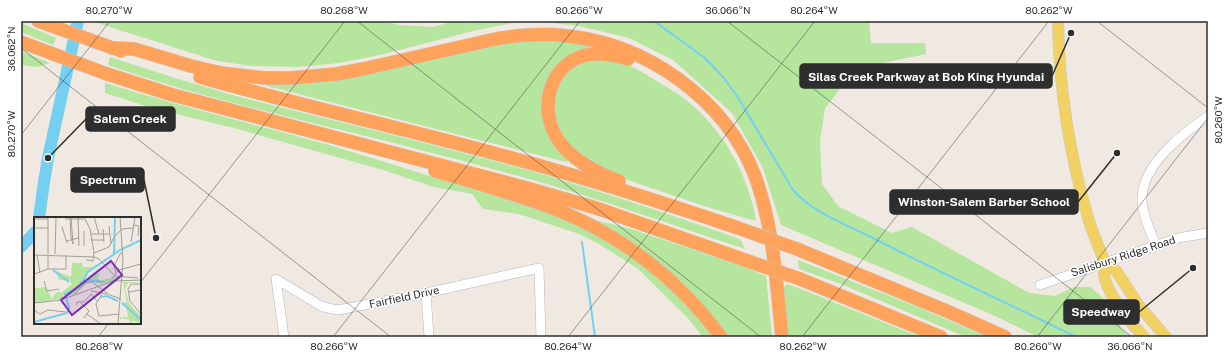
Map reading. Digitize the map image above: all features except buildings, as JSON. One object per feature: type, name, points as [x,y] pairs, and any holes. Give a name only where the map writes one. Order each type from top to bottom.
[{"type":"highway","points":[[38,21],[112,48],[189,73],[251,91],[569,174],[703,216],[797,249],[942,309],[1005,337]]},
{"type":"highway","points":[[112,48],[134,49],[213,72],[265,78],[291,78],[336,74],[500,38],[517,36],[567,36],[599,42],[632,53],[660,66],[699,96],[720,119],[739,145],[747,160],[760,191],[771,230],[782,337]]},
{"type":"highway","points":[[21,42],[107,74],[212,106],[495,178],[588,206],[800,279],[941,337]]},
{"type":"highway","points":[[703,216],[689,204],[605,176],[583,163],[566,150],[550,124],[547,106],[552,84],[562,70],[576,59],[593,54],[610,54],[629,60],[648,69],[674,85],[697,104],[717,127],[727,140],[743,169],[759,212],[767,257],[775,337]]},
{"type":"highway","points":[[405,155],[413,165],[548,207],[584,222],[616,240],[648,262],[678,287],[721,337]]},
{"type":"main road","points":[[1058,21],[1059,60],[1062,90],[1070,140],[1085,209],[1104,262],[1105,279],[1113,296],[1121,308],[1144,337]]},
{"type":"main road","points":[[1104,262],[1116,272],[1139,306],[1166,337]]},
{"type":"street","points":[[1156,245],[1142,205],[1142,192],[1146,180],[1165,151],[1208,116]]},
{"type":"street","name":"Salisbury Ridge Road","points":[[1040,285],[1156,245],[1182,237],[1208,233]]},
{"type":"street","name":"Fairfield Drive","points":[[284,337],[276,279],[324,307],[338,310],[426,293],[539,268],[541,337]]},
{"type":"street","points":[[426,293],[429,337]]},
{"type":"green space","points":[[91,21],[382,21],[400,25],[433,27],[454,21],[523,21],[477,30],[380,55],[339,63],[298,67],[252,66],[217,61]]},
{"type":"green space","points":[[537,21],[869,21],[871,43],[925,43],[926,54],[878,64],[843,85],[825,108],[820,141],[822,184],[838,206],[892,233],[912,227],[1029,293],[1055,296],[1074,287],[1090,287],[1102,297],[1122,329],[1129,337],[1038,337],[993,315],[781,225],[763,168],[732,113],[673,60],[629,38],[579,26]]},
{"type":"green space","points":[[21,23],[56,38],[53,45],[21,32]]},
{"type":"green space","points":[[550,38],[593,46],[593,51],[584,53],[546,93],[568,159],[566,162],[267,86],[268,82],[472,47]]},
{"type":"green space","points":[[21,51],[50,63],[37,67],[21,65]]},
{"type":"green space","points":[[110,57],[236,96],[535,172],[594,190],[740,239],[745,249],[554,186],[415,148],[198,93],[138,75],[108,65]]},
{"type":"green space","points":[[597,58],[622,63],[639,70],[680,95],[711,124],[722,138],[740,170],[747,187],[756,221],[707,207],[610,174],[574,153],[557,131],[552,96],[564,73],[579,63]]},
{"type":"green space","points":[[105,83],[329,145],[560,217],[611,243],[643,266],[687,306],[712,337],[703,337],[687,317],[637,268],[599,244],[579,234],[519,214],[483,209],[472,194],[434,187],[383,170],[234,128],[152,108],[105,93]]},
{"type":"green space","points":[[599,221],[628,228],[745,267],[766,276],[772,337],[727,337],[599,224]]},
{"type":"green space","points":[[798,260],[920,308],[987,337],[966,337],[841,284],[799,269]]},
{"type":"green space","points":[[787,284],[920,337],[788,337],[783,288]]},
{"type":"waterway","points":[[39,217],[48,158],[78,21]]},
{"type":"waterway","points":[[654,21],[705,58],[723,77],[737,96],[793,190],[809,205],[839,222],[1076,337]]},
{"type":"waterway","points":[[21,247],[34,233]]},
{"type":"waterway","points":[[582,242],[595,337]]},
{"type":"place","name":"Silas Creek Parkway at Bob King Hyundai","points":[[1071,33]]},
{"type":"place","name":"Winston-Salem Barber School","points":[[1117,153]]},
{"type":"place","name":"Salem Creek","points":[[48,158]]},
{"type":"place","name":"Spectrum","points":[[156,238]]},
{"type":"place","name":"Speedway","points":[[1193,268]]}]
